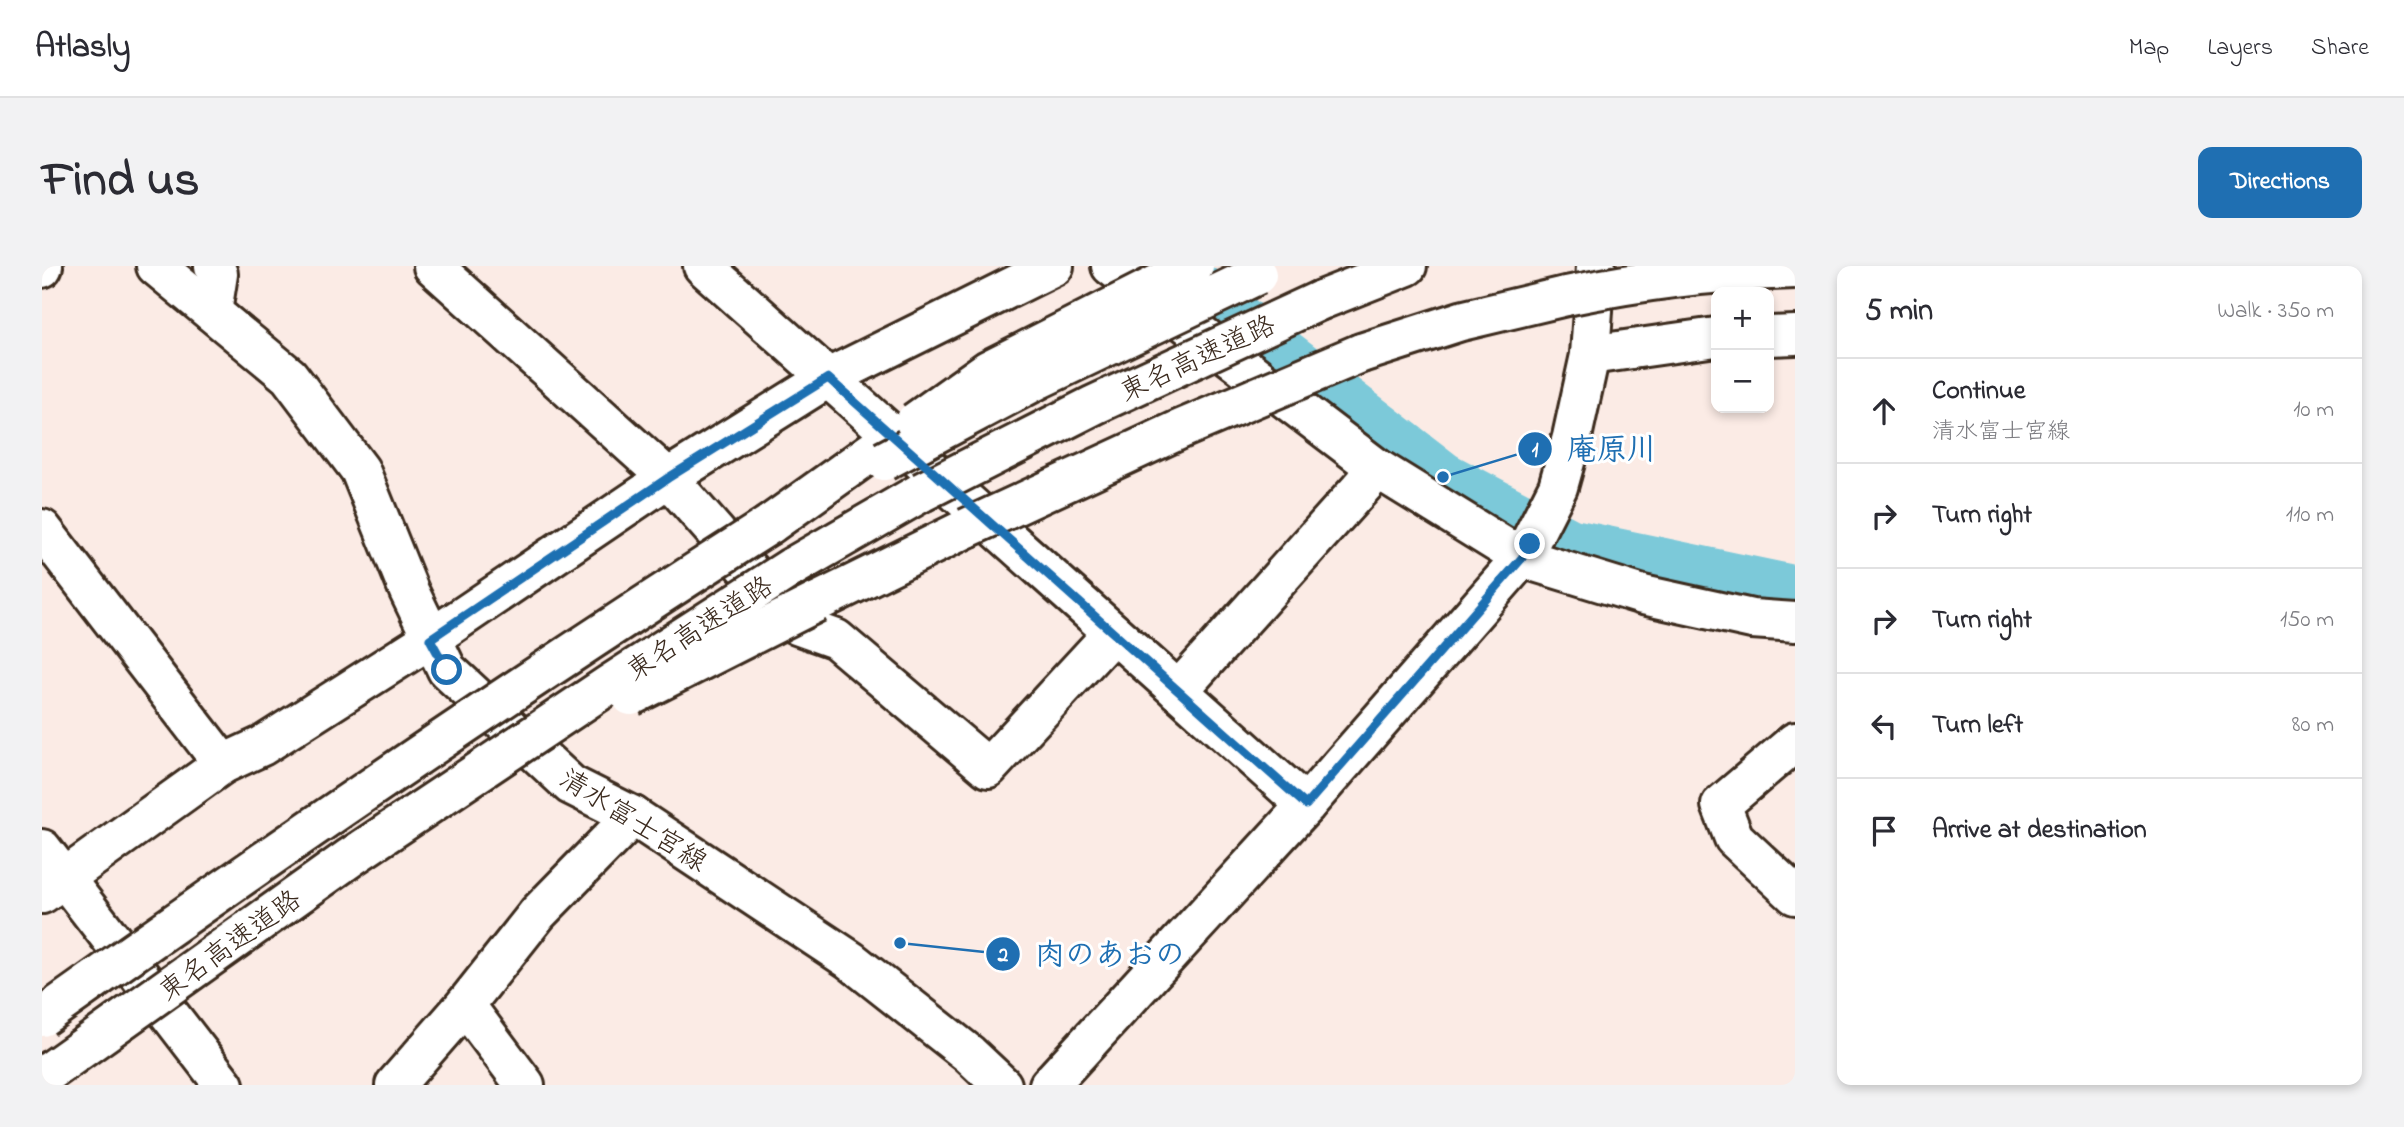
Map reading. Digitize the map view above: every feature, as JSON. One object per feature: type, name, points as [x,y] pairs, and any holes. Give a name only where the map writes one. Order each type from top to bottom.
[{"type":"main road","name":"清水富士宮線","points":[[156,266],[289,376],[360,470],[430,639],[447,670],[571,785],[633,816],[850,960],[970,1054],[1002,1085]]},
{"type":"main road","points":[[212,312],[218,274],[214,266]]},
{"type":"main road","points":[[433,266],[668,478],[797,625],[836,639],[988,768],[1113,633]]},
{"type":"main road","points":[[703,266],[1306,805]]},
{"type":"main road","points":[[224,1085],[49,874],[223,764],[262,746],[430,639],[668,478],[828,378],[1054,266]]},
{"type":"main road","points":[[1111,266],[1378,469],[1526,551],[1643,595],[1752,619],[1795,622]]},
{"type":"main road","points":[[884,452],[988,370],[1194,266]]},
{"type":"main road","name":"東名高速道路","points":[[42,1077],[455,787],[792,567],[922,492],[1094,405],[1321,300],[1407,266]]},
{"type":"main road","points":[[1049,1085],[1306,805],[1526,551],[1558,487],[1590,355],[1596,266]]},
{"type":"main road","points":[[455,787],[967,528],[1181,429],[1361,353],[1461,321],[1627,283],[1692,275],[1795,269]]},
{"type":"main road","name":"東名高速道路","points":[[42,1017],[325,817],[580,645],[884,452],[1268,270]]},
{"type":"main road","points":[[1774,336],[1795,335]]},
{"type":"main road","points":[[1590,355],[1711,338]]},
{"type":"main road","points":[[1178,691],[1378,469]]},
{"type":"main road","points":[[42,529],[223,764]]},
{"type":"main road","points":[[1795,742],[1721,805],[1734,838],[1795,895]]},
{"type":"main road","points":[[395,1085],[465,1005],[538,913],[633,816]]},
{"type":"main road","points":[[465,1005],[525,1085]]},
{"type":"waterway","points":[[1172,268],[1443,477],[1570,544],[1795,591]]},
{"type":"place","name":"庵原川","points":[[1443,477]]},
{"type":"place","name":"肉のあおの","points":[[900,943]]},
{"type":"route","points":[[447,670],[430,639],[668,478],[828,378],[1306,805],[1522,558],[1530,544]]}]
